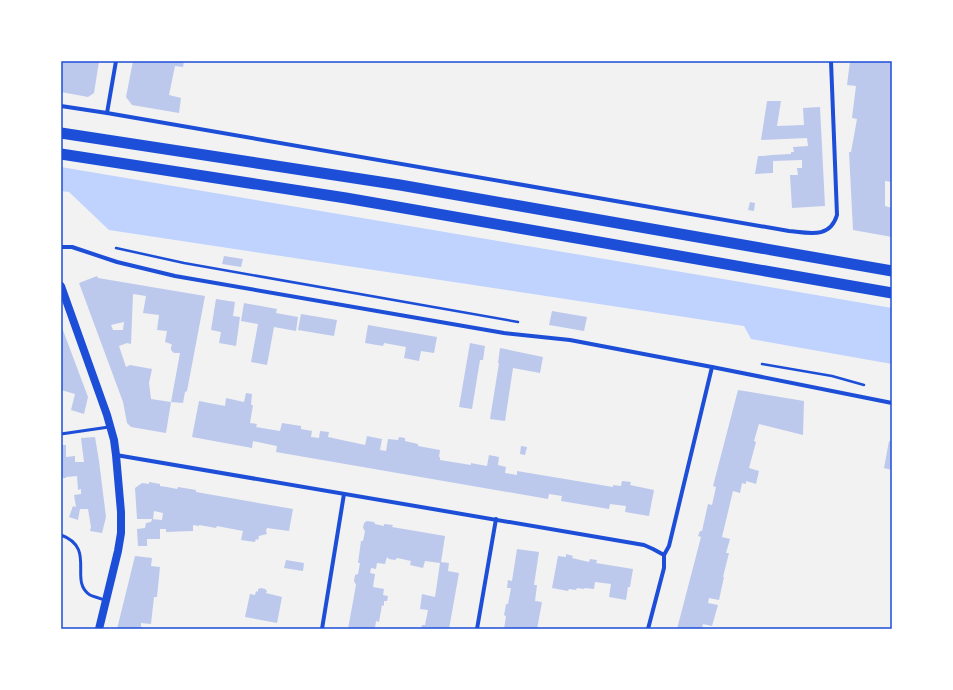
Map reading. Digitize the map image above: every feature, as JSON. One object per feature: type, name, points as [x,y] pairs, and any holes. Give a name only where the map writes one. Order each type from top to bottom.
[{"type":"highway","points":[[61,133],[400,185],[892,271]]},
{"type":"highway","points":[[61,154],[346,198],[892,293]]},
{"type":"main road","points":[[61,286],[97,385],[110,427],[116,455],[121,512],[121,533],[118,552],[99,629]]},
{"type":"street","points":[[107,113],[116,61]]},
{"type":"street","points":[[61,106],[812,234],[821,233],[827,230],[835,221],[837,214],[831,61]]},
{"type":"street","points":[[61,247],[72,247],[117,262],[174,276],[504,333],[570,340],[892,403]]},
{"type":"street","points":[[648,629],[664,568],[664,555],[669,546],[712,367]]},
{"type":"street","points":[[116,455],[644,545],[654,548],[664,555]]},
{"type":"street","points":[[322,629],[344,494]]},
{"type":"street","points":[[477,629],[496,520]]},
{"type":"lane","points":[[61,434],[110,427]]},
{"type":"lane","points":[[61,535],[72,540],[79,549],[81,578],[86,592],[90,595],[106,600]]},
{"type":"path","points":[[115,248],[184,263],[521,322]]},
{"type":"path","points":[[762,364],[832,376],[870,386]]},
{"type":"water","points":[[61,167],[892,308],[892,364],[751,339],[744,326],[109,230],[69,192],[61,191]]},
{"type":"building","points":[[61,61],[99,61],[94,93],[88,97],[61,92]]},
{"type":"building","points":[[133,61],[184,61],[183,67],[175,66],[169,95],[181,98],[179,113],[132,105],[126,97]]},
{"type":"building","points":[[850,61],[892,61],[892,182],[885,181],[885,206],[892,208],[892,237],[853,230],[849,152],[851,152],[857,119],[852,118],[856,86],[847,85]]},
{"type":"building","points":[[767,101],[781,101],[777,126],[804,125],[803,108],[820,107],[825,206],[792,208],[790,175],[798,175],[797,168],[802,168],[802,160],[773,161],[773,173],[755,174],[758,156],[791,154],[791,152],[794,152],[793,147],[808,146],[807,138],[761,140]]},
{"type":"building","points":[[750,202],[755,203],[754,211],[748,210]]},
{"type":"building","points":[[224,256],[243,259],[241,267],[222,264]]},
{"type":"building","points":[[97,276],[98,278],[205,296],[187,391],[185,392],[183,403],[171,402],[166,433],[131,427],[127,423],[123,402],[79,283]],"holes":[[[133,294],[146,296],[143,313],[159,315],[157,330],[167,331],[165,342],[172,345],[171,350],[174,353],[180,353],[171,402],[151,399],[149,383],[152,369],[130,365],[126,367],[119,346],[127,343],[131,344]],[[124,322],[123,330],[113,330],[111,325]]]},
{"type":"building","points":[[216,299],[235,302],[233,316],[240,317],[236,346],[219,343],[221,332],[211,330]]},
{"type":"building","points":[[244,303],[277,309],[276,313],[298,317],[296,331],[274,327],[267,365],[251,362],[258,324],[241,321]]},
{"type":"building","points":[[552,311],[587,317],[584,331],[549,325]]},
{"type":"building","points":[[301,314],[337,320],[334,336],[298,330]]},
{"type":"building","points":[[61,325],[88,397],[84,414],[71,410],[75,394],[61,390]]},
{"type":"building","points":[[368,325],[437,337],[434,353],[421,351],[419,361],[404,358],[406,347],[384,343],[383,346],[365,343]]},
{"type":"building","points":[[470,343],[485,346],[483,360],[480,360],[472,409],[459,407]]},
{"type":"building","points":[[500,348],[543,357],[540,373],[513,368],[505,421],[490,419]]},
{"type":"building","points":[[738,390],[804,401],[803,435],[759,424],[749,468],[759,471],[756,484],[746,481],[746,484],[742,483],[740,493],[733,491],[722,537],[730,539],[726,553],[729,553],[719,600],[709,598],[708,603],[718,605],[712,626],[703,624],[702,629],[677,629],[701,537],[698,536],[700,531],[702,531],[708,504],[712,505],[716,487],[713,486]]},
{"type":"building","points":[[246,393],[252,394],[251,405],[253,405],[250,423],[257,424],[256,427],[280,431],[282,423],[301,426],[301,429],[312,431],[311,437],[319,438],[320,431],[329,432],[328,437],[365,445],[367,436],[382,439],[380,450],[386,451],[388,439],[398,440],[399,437],[405,438],[405,441],[418,444],[418,446],[440,450],[440,460],[487,466],[489,455],[499,457],[498,465],[506,467],[505,473],[517,475],[517,471],[613,487],[613,485],[621,486],[622,481],[631,482],[630,485],[654,490],[649,516],[625,512],[626,506],[610,504],[609,509],[561,501],[562,496],[549,494],[548,499],[276,452],[277,446],[253,441],[252,448],[192,437],[199,401],[225,406],[226,398],[244,402]]},
{"type":"building","points":[[95,437],[106,517],[102,533],[90,531],[91,527],[88,509],[80,509],[78,520],[69,517],[73,506],[76,507],[74,495],[81,494],[81,489],[78,490],[77,476],[61,478],[61,445],[66,445],[66,457],[75,456],[75,462],[84,462],[81,438]]},
{"type":"building","points":[[889,441],[892,442],[892,470],[884,468]]},
{"type":"building","points":[[521,446],[527,447],[525,455],[520,454]]},
{"type":"building","points":[[149,482],[160,484],[160,486],[196,490],[196,492],[293,509],[289,531],[267,528],[267,534],[259,536],[258,540],[256,539],[255,542],[241,540],[243,531],[217,526],[216,528],[193,525],[193,531],[166,532],[166,529],[160,529],[160,539],[147,539],[147,546],[138,546],[137,529],[145,528],[146,523],[151,522],[152,519],[137,519],[135,488],[142,483],[149,484]],"holes":[[[154,511],[163,513],[162,520],[152,519]]]},
{"type":"building","points":[[367,521],[384,526],[384,524],[393,525],[392,527],[445,536],[441,562],[449,563],[448,571],[459,573],[449,629],[421,629],[422,625],[425,625],[428,610],[420,609],[422,594],[435,597],[440,563],[425,561],[423,568],[410,565],[411,561],[397,558],[395,560],[389,559],[387,557],[385,564],[377,563],[376,569],[371,568],[370,573],[375,574],[373,587],[384,589],[383,595],[388,596],[387,601],[384,601],[384,606],[382,605],[379,622],[376,621],[375,628],[374,627],[373,629],[348,629],[356,585],[354,581],[355,575],[358,574],[361,541],[363,541],[365,531],[363,528],[364,523]]},
{"type":"building","points":[[517,549],[539,552],[534,585],[537,585],[535,601],[542,602],[537,629],[504,629],[506,616],[504,615],[511,588],[507,588],[508,580],[512,581]]},
{"type":"building","points":[[566,554],[573,556],[572,558],[589,562],[590,559],[597,560],[596,563],[633,569],[626,600],[609,597],[611,584],[595,582],[594,589],[577,588],[576,590],[569,589],[568,591],[552,588],[558,556],[566,557]]},
{"type":"building","points":[[135,556],[152,558],[151,566],[160,567],[157,597],[154,597],[151,624],[141,623],[141,627],[147,629],[117,629]]},
{"type":"building","points":[[286,560],[304,563],[303,571],[284,568]]},
{"type":"building","points":[[261,588],[267,591],[266,593],[282,597],[277,623],[245,617],[250,594],[255,595],[256,591],[258,592],[258,589]]}]
